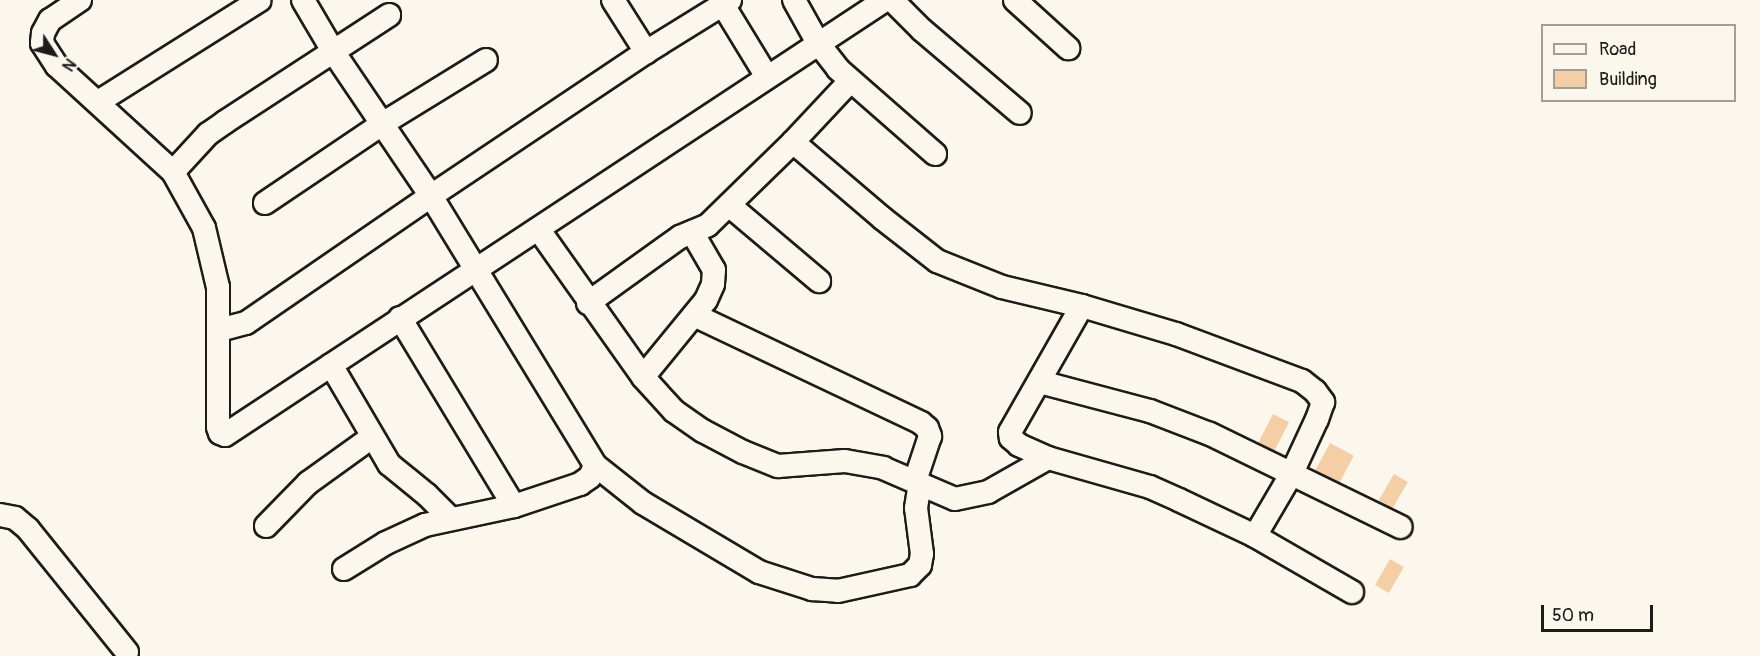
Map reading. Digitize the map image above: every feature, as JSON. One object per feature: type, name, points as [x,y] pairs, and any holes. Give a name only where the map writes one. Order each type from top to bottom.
[{"type":"street","points":[[80,0],[50,20],[43,33],[42,43],[57,66],[173,172],[204,228],[213,256],[218,287],[218,427],[222,435],[229,435],[400,318],[539,230],[885,0]]},
{"type":"street","points":[[98,102],[260,0]]},
{"type":"street","points":[[303,0],[333,51],[431,196],[595,465],[643,503],[759,572],[804,587],[838,591],[910,576],[917,570],[922,554],[916,508],[917,482],[930,436],[921,423],[694,315]]},
{"type":"street","points":[[613,0],[646,52]]},
{"type":"street","points":[[794,0],[818,43],[838,69],[935,154]]},
{"type":"street","points":[[892,0],[922,30],[1020,113]]},
{"type":"street","points":[[1015,0],[1068,48]]},
{"type":"street","points":[[219,330],[246,323],[431,196],[724,2],[767,77]]},
{"type":"street","points":[[173,172],[208,134],[389,15]]},
{"type":"street","points":[[265,203],[382,124],[486,60]]},
{"type":"street","points":[[588,303],[680,237],[708,225],[793,142],[850,81]]},
{"type":"street","points":[[793,142],[873,211],[937,261],[1002,287],[1082,306],[1236,355],[1302,381],[1315,391],[1323,402],[1292,473],[1255,537]]},
{"type":"street","points":[[729,205],[819,282]]},
{"type":"street","points":[[539,230],[588,303],[643,377],[674,411],[703,431],[743,453],[778,466],[845,461],[884,468],[955,499],[988,492],[1048,458]]},
{"type":"street","points":[[643,377],[710,292],[714,270],[692,232]]},
{"type":"street","points":[[1082,306],[1010,432],[1011,438],[1019,445],[1048,458],[1150,487],[1255,537],[1352,592]]},
{"type":"street","points":[[400,318],[514,506]]},
{"type":"street","points":[[331,365],[372,437],[397,473],[427,495],[451,519]]},
{"type":"street","points":[[1040,382],[1150,411],[1181,422],[1401,527]]},
{"type":"street","points":[[266,526],[308,483],[372,437]]},
{"type":"street","points":[[344,569],[386,543],[425,525],[514,506],[580,484],[590,477],[595,465]]},
{"type":"street","points":[[0,515],[15,518],[28,529],[127,652]]},
{"type":"building","points":[[1273,414],[1289,422],[1275,451],[1258,443]]},
{"type":"building","points":[[1330,443],[1354,456],[1339,483],[1315,470]]},
{"type":"building","points":[[1394,474],[1408,482],[1392,509],[1378,501]]},
{"type":"building","points":[[1390,559],[1404,567],[1389,593],[1375,585]]}]
